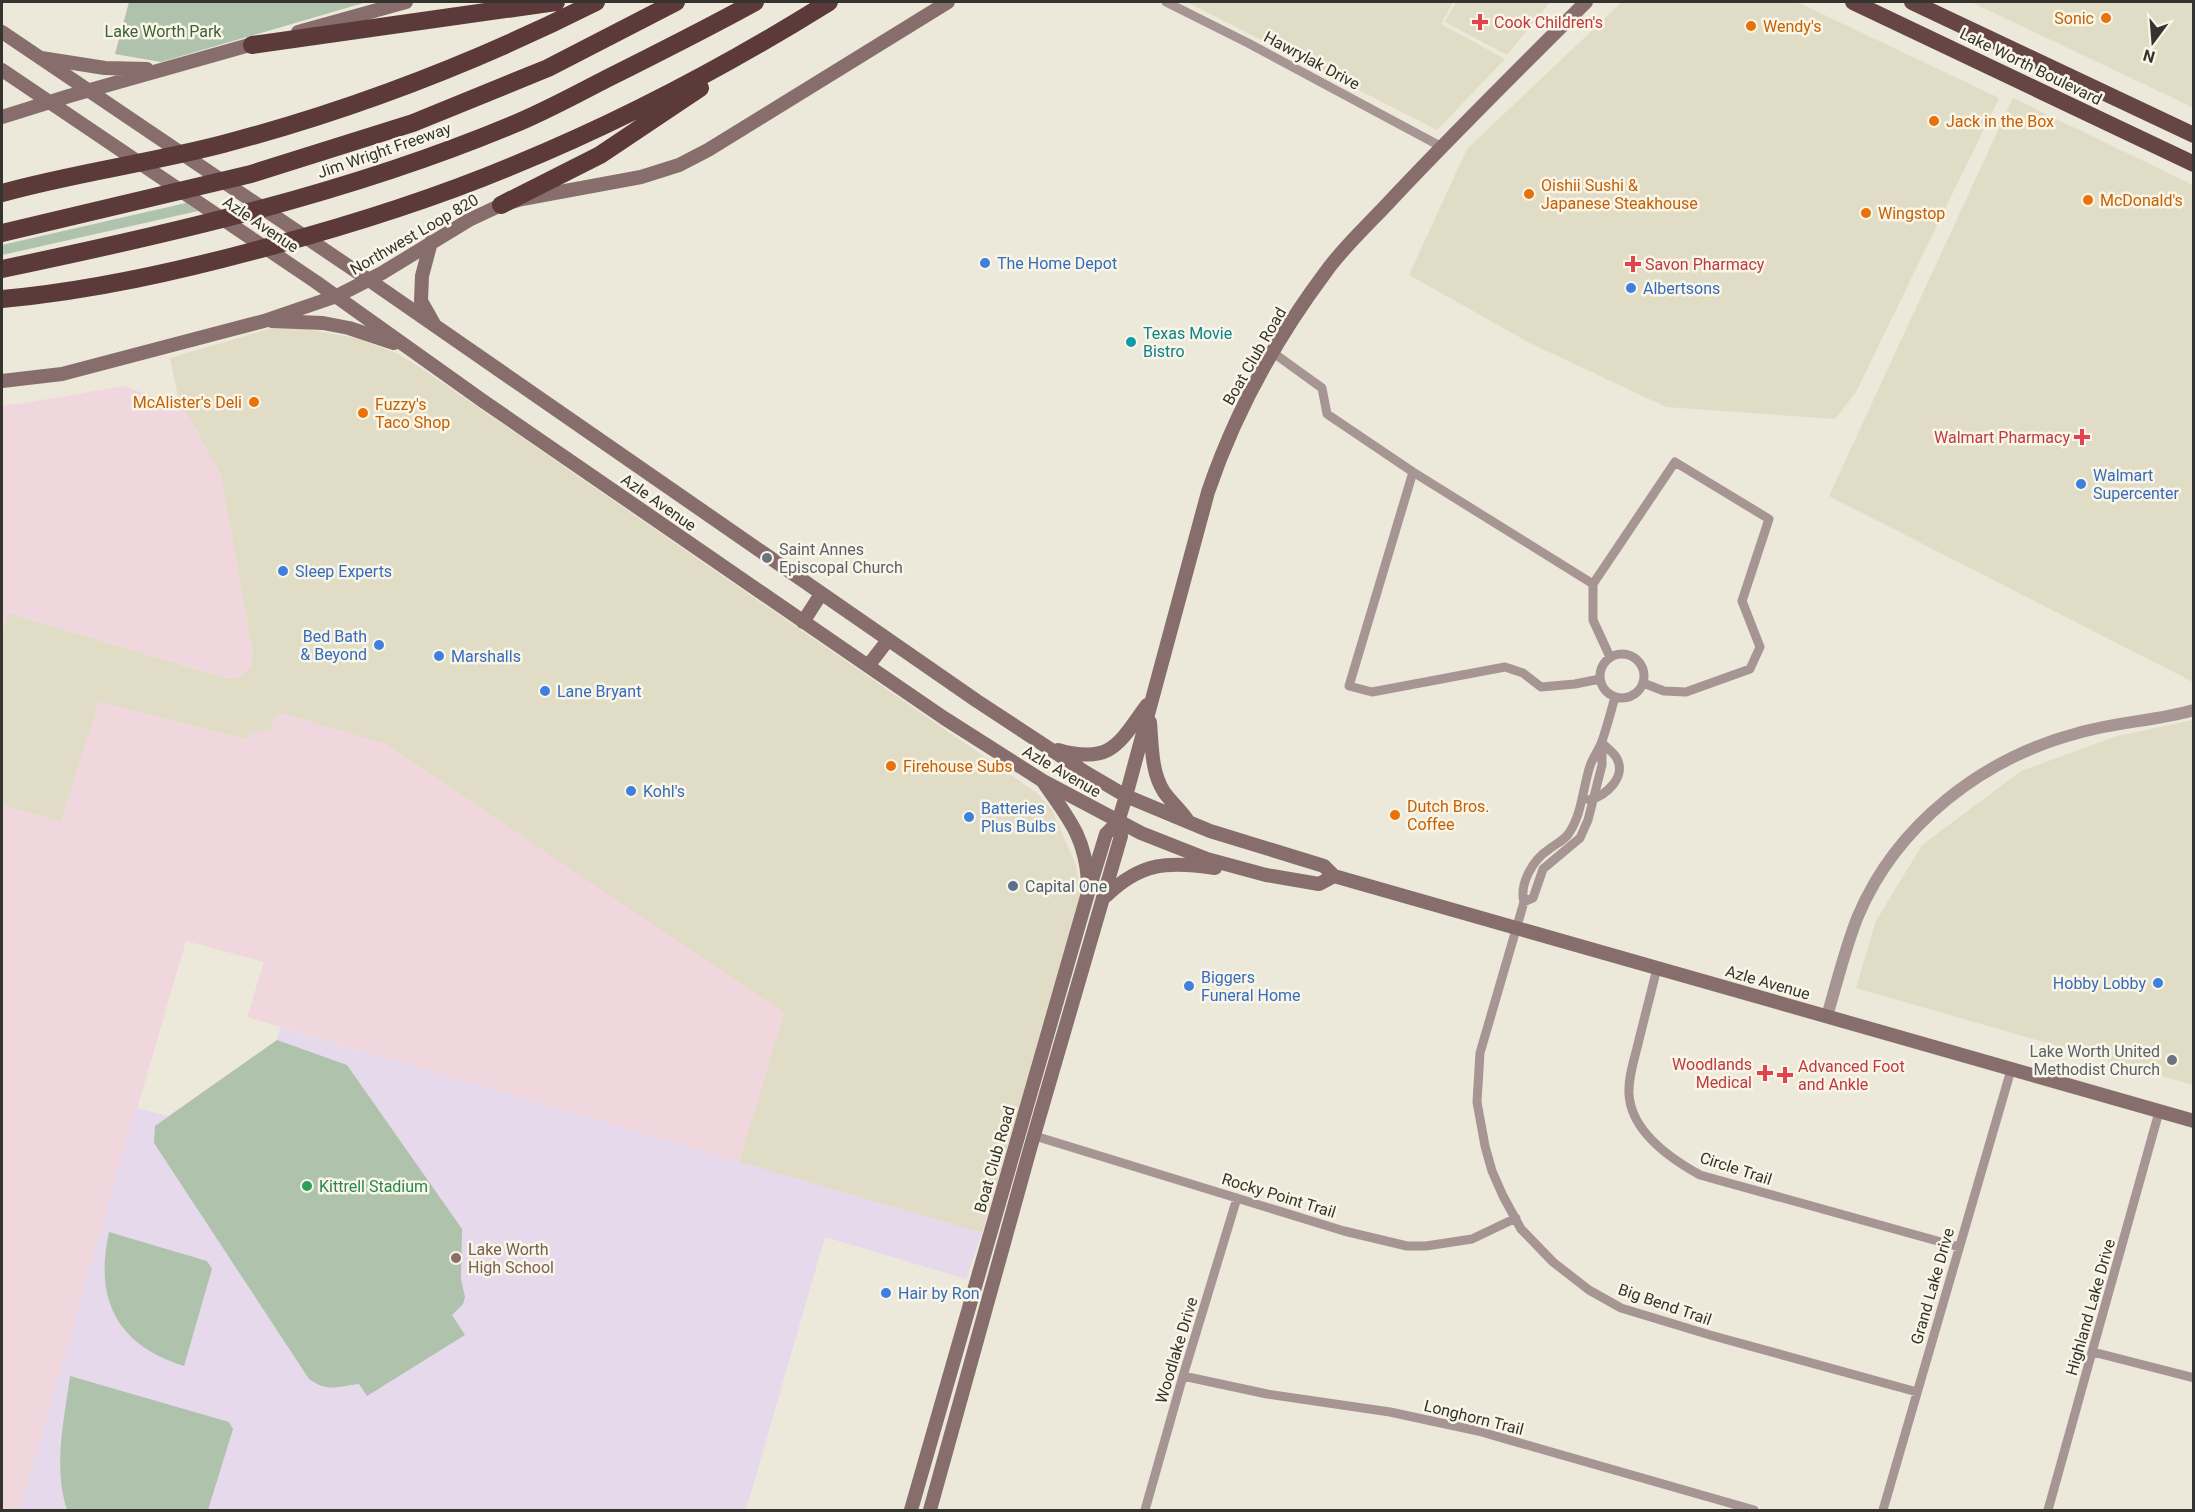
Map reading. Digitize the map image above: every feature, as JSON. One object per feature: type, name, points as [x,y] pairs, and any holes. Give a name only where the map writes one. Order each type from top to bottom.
[{"type":"highway","points":[[252,45],[556,2]]},
{"type":"highway","points":[[2,193],[220,145],[286,127],[399,89],[510,43],[596,2]]},
{"type":"highway","name":"Jim Wright Freeway","points":[[2,233],[251,174],[413,123],[548,68],[676,2]]},
{"type":"highway","name":"Jim Wright Freeway","points":[[2,269],[251,212],[326,191],[437,154],[513,124],[755,2]]},
{"type":"highway","points":[[2,299],[128,281],[218,261],[362,221],[454,189],[553,149],[676,90],[757,46],[829,2]]},
{"type":"highway","name":"Lake Worth Boulevard","points":[[1853,2],[2193,164]]},
{"type":"highway","name":"Lake Worth Boulevard","points":[[1912,2],[2193,135]]},
{"type":"highway","points":[[501,205],[578,167],[624,141],[757,46]]},
{"type":"highway","points":[[2130,133],[2156,133],[2164,131],[2172,124]]},
{"type":"highway","points":[[2161,148],[2171,139],[2193,135]]},
{"type":"main road","points":[[2,117],[86,91],[406,2]]},
{"type":"main road","name":"Northwest Loop 820","points":[[2,381],[63,374],[264,321],[337,296],[369,280],[469,220],[501,205],[641,177],[691,160],[948,2]]},
{"type":"main road","name":"Boat Club Road","points":[[911,1510],[1088,893],[1106,834],[1118,822],[1215,474],[1239,413],[1272,352],[1326,271],[1442,147],[1586,2]]},
{"type":"main road","name":"Azle Avenue","points":[[2,32],[35,57],[369,280],[888,640],[1045,746],[1126,796],[1239,842],[1324,866],[1334,876],[2193,1121]]},
{"type":"main road","points":[[35,57],[105,68],[164,69]]},
{"type":"main road","name":"Azle Avenue","points":[[2,70],[337,296],[483,401],[803,622],[944,718],[1043,781],[1118,822],[1164,843],[1208,859],[1266,875],[1320,884],[1334,876]]},
{"type":"main road","points":[[431,242],[422,276],[421,301],[437,329]]},
{"type":"main road","points":[[264,321],[323,323],[349,328],[409,347]]},
{"type":"main road","points":[[803,622],[821,594]]},
{"type":"main road","points":[[868,666],[888,640]]},
{"type":"main road","points":[[1152,698],[1150,722],[1153,760],[1157,777],[1163,790],[1189,823]]},
{"type":"main road","name":"Azle Avenue","points":[[1045,746],[1069,753],[1088,755],[1106,752],[1119,744],[1152,698]]},
{"type":"main road","points":[[1043,781],[1077,831],[1083,844],[1088,893]]},
{"type":"main road","name":"Boat Club Road","points":[[930,1510],[1121,836],[1118,822]]},
{"type":"main road","points":[[1104,898],[1134,873],[1156,866],[1193,864],[1266,875]]},
{"type":"street","name":"Hawrylak Drive","points":[[1166,2],[1257,47],[1442,147]]},
{"type":"street","points":[[1272,352],[1322,388],[1327,414],[1413,472],[1593,584]]},
{"type":"street","points":[[1610,657],[1593,620],[1593,584],[1676,462],[1769,519],[1742,601],[1760,647],[1750,669],[1686,692],[1664,691],[1643,683]]},
{"type":"street","points":[[1413,472],[1349,686],[1371,692],[1505,667],[1523,673],[1540,687],[1600,680]]},
{"type":"street","points":[[1621,654],[1635,658],[1643,669],[1643,683],[1634,694],[1621,698],[1607,692],[1600,680],[1603,665],[1610,657],[1621,654]]},
{"type":"street","points":[[1602,743],[1602,765],[1580,838],[1543,869],[1533,898],[1524,902],[1522,895],[1528,876],[1539,858],[1570,832],[1591,764],[1602,743],[1615,696]]},
{"type":"street","points":[[1827,1016],[1859,915],[1877,881],[1922,822],[1950,797],[2001,762],[2043,744],[2090,729],[2160,718],[2193,710]]},
{"type":"street","points":[[1581,801],[1593,799],[1610,790],[1617,779],[1619,767],[1616,756],[1602,743]]},
{"type":"street","points":[[1539,858],[1547,865]]},
{"type":"street","name":"Big Bend Trail","points":[[1524,902],[1480,1053],[1477,1102],[1492,1171],[1521,1229],[1553,1262],[1589,1290],[1620,1308],[1917,1392]]},
{"type":"street","name":"Circle Trail","points":[[1657,968],[1632,1067],[1629,1094],[1633,1111],[1643,1130],[1655,1142],[1679,1163],[1700,1175],[1959,1247]]},
{"type":"street","name":"Grand Lake Drive","points":[[1884,1510],[2011,1070]]},
{"type":"street","name":"Highland Lake Drive","points":[[2048,1510],[2159,1112]]},
{"type":"street","name":"Rocky Point Trail","points":[[1035,1136],[1344,1231],[1407,1246],[1426,1246],[1472,1239],[1516,1218]]},
{"type":"street","name":"Woodlake Drive","points":[[1145,1510],[1237,1198]]},
{"type":"street","points":[[2093,1352],[2193,1378]]},
{"type":"street","name":"Longhorn Trail","points":[[1183,1376],[1267,1394],[1390,1412],[1478,1431],[1754,1510]]},
{"type":"shaded area","points":[[1187,2],[1453,2],[1441,24],[1505,59],[1437,130]]},
{"type":"shaded area","points":[[1456,2],[1550,2],[1507,55],[1445,22]]},
{"type":"shaded area","points":[[1622,2],[1797,2],[1999,98],[1856,392],[1835,419],[1666,407],[1532,344],[1409,275],[1467,149]]},
{"type":"shaded area","points":[[1971,2],[2193,2],[2193,108],[2171,97]]},
{"type":"shaded area","points":[[2013,98],[2193,185],[2193,682],[1829,496]]},
{"type":"shaded area","points":[[276,327],[305,329],[357,338],[398,354],[421,368],[1037,793],[1052,810],[1076,865],[1081,896],[982,1233],[739,1162],[784,1013],[283,713],[275,717],[271,729],[249,734],[247,740],[99,702],[61,822],[2,805],[2,631],[8,613],[229,679],[251,667],[253,655],[221,476],[178,397],[170,358]]},
{"type":"shaded area","points":[[124,386],[172,404],[178,397],[221,476],[253,655],[251,667],[237,678],[230,679],[8,613],[2,631],[2,405]]},
{"type":"shaded area","points":[[99,701],[246,740],[249,734],[271,729],[275,717],[282,713],[386,744],[784,1013],[739,1162],[247,1017],[264,962],[186,941],[20,1510],[2,1510],[2,805],[61,822]]},
{"type":"shaded area","points":[[2193,720],[2193,1085],[1856,988],[1876,921],[1922,845],[2021,771],[2117,736]]},
{"type":"shaded area","name":"Lake Worth High School","points":[[280,1027],[982,1233],[966,1279],[825,1237],[746,1510],[20,1510],[136,1108],[168,1116],[277,1040]]},
{"type":"green space","name":"Lake Worth Park","points":[[129,2],[367,2],[161,62],[115,54]]},
{"type":"green space","points":[[186,203],[198,211],[2,255],[2,245]]},
{"type":"green space","name":"Kittrell Stadium","points":[[277,1040],[347,1065],[462,1229],[461,1279],[465,1297],[463,1304],[452,1315],[465,1335],[367,1396],[359,1384],[328,1387],[309,1379],[154,1143],[155,1126]]},
{"type":"green space","points":[[109,1232],[207,1261],[212,1269],[184,1366],[142,1346],[127,1332],[116,1317],[108,1299],[105,1279],[105,1256]]},
{"type":"green space","points":[[70,1376],[229,1422],[233,1429],[208,1510],[67,1510],[60,1461]]},
{"type":"place","name":"Sonic","points":[[2106,18]]},
{"type":"place","name":"Cook Children's","points":[[1480,22]]},
{"type":"place","name":"Wendy's","points":[[1751,26]]},
{"type":"place","name":"Jack in the Box","points":[[1934,121]]},
{"type":"place","name":"Oishii Sushi & Japanese Steakhouse","points":[[1529,194]]},
{"type":"place","name":"McDonald's","points":[[2088,200]]},
{"type":"place","name":"Wingstop","points":[[1866,213]]},
{"type":"place","name":"The Home Depot","points":[[985,263]]},
{"type":"place","name":"Savon Pharmacy","points":[[1633,264]]},
{"type":"place","name":"Albertsons","points":[[1631,288]]},
{"type":"place","name":"Texas Movie Bistro","points":[[1131,342]]},
{"type":"place","name":"McAlister's Deli","points":[[254,402]]},
{"type":"place","name":"Fuzzy's Taco Shop","points":[[363,413]]},
{"type":"place","name":"Walmart Pharmacy","points":[[2082,437]]},
{"type":"place","name":"Walmart Supercenter","points":[[2081,484]]},
{"type":"place","name":"Saint Annes Episcopal Church","points":[[767,558]]},
{"type":"place","name":"Sleep Experts","points":[[283,571]]},
{"type":"place","name":"Bed Bath & Beyond","points":[[379,645]]},
{"type":"place","name":"Marshalls","points":[[439,656]]},
{"type":"place","name":"Lane Bryant","points":[[545,691]]},
{"type":"place","name":"Firehouse Subs","points":[[891,766]]},
{"type":"place","name":"Kohl's","points":[[631,791]]},
{"type":"place","name":"Dutch Bros. Coffee","points":[[1395,815]]},
{"type":"place","name":"Batteries Plus Bulbs","points":[[969,817]]},
{"type":"place","name":"Capital One","points":[[1013,886]]},
{"type":"place","name":"Hobby Lobby","points":[[2158,983]]},
{"type":"place","name":"Biggers Funeral Home","points":[[1189,986]]},
{"type":"place","name":"Lake Worth United Methodist Church","points":[[2172,1060]]},
{"type":"place","name":"Woodlands Medical","points":[[1765,1073]]},
{"type":"place","name":"Advanced Foot and Ankle","points":[[1785,1075]]},
{"type":"place","name":"Kittrell Stadium","points":[[307,1186]]},
{"type":"place","name":"Lake Worth High School","points":[[456,1258]]},
{"type":"place","name":"Hair by Ron","points":[[886,1293]]}]
